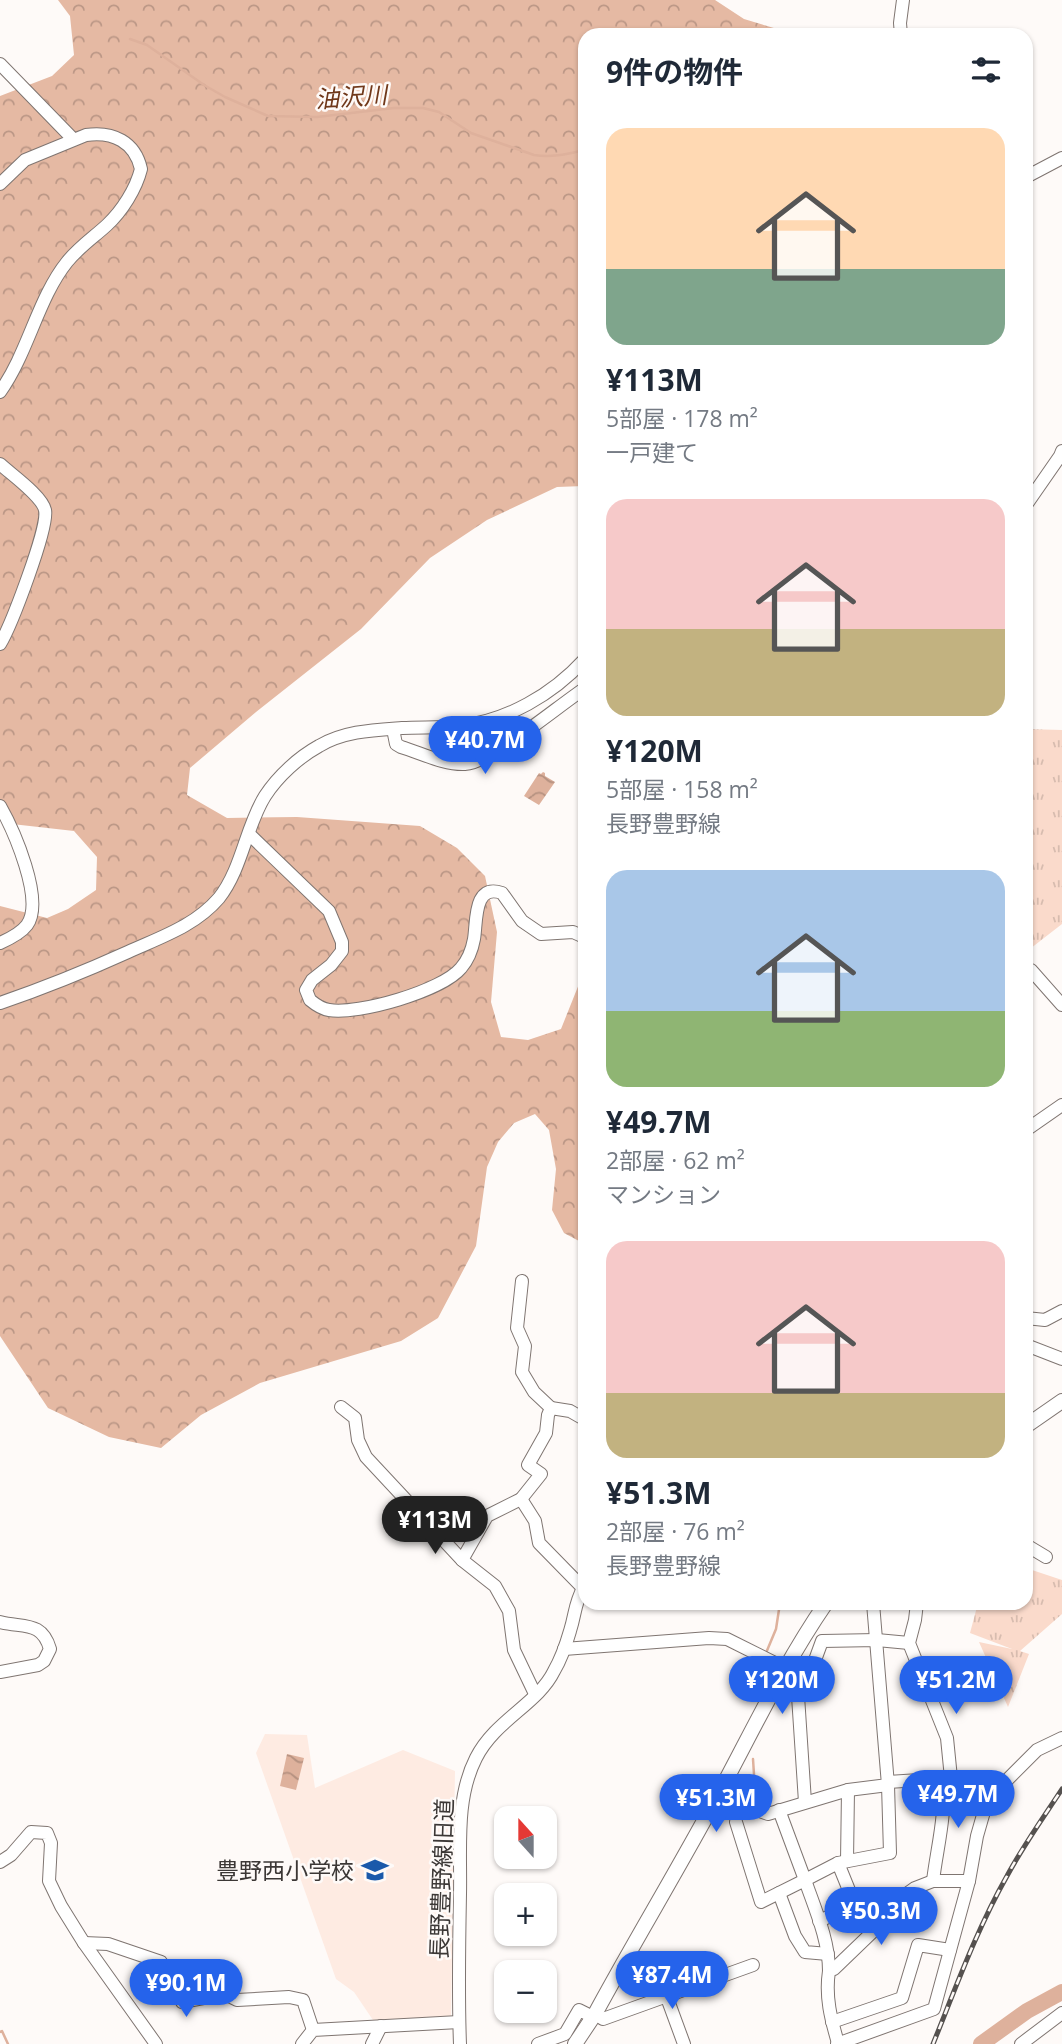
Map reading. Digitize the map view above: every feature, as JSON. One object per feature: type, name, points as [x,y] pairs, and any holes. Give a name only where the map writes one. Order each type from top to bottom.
[{"type":"main road","points":[[1033,1421],[1062,1401]]},
{"type":"main road","points":[[575,2044],[594,2016],[718,1796],[779,1665],[821,1610]]},
{"type":"street","points":[[900,28],[903,0]]},
{"type":"street","points":[[0,64],[73,139]]},
{"type":"street","points":[[0,184],[24,160],[73,139],[95,133],[119,138],[134,150],[141,172],[127,199],[110,222],[66,263],[53,283],[12,375],[0,392]]},
{"type":"street","points":[[1033,173],[1062,158]]},
{"type":"street","points":[[1033,495],[1062,451]]},
{"type":"street","points":[[0,464],[40,501],[46,513],[32,565],[0,644]]},
{"type":"street","points":[[0,1003],[59,983],[190,924],[219,897],[233,873],[264,797],[278,779],[322,744],[353,733],[463,726],[508,714],[542,697],[578,666]]},
{"type":"street","points":[[393,729],[396,744],[401,747],[453,763],[475,762],[512,741],[578,693]]},
{"type":"street","points":[[571,698],[578,701]]},
{"type":"street","points":[[0,806],[11,828],[27,874],[33,905],[27,925],[0,943]]},
{"type":"street","points":[[249,834],[329,911],[342,942],[342,950],[331,965],[312,980],[306,990],[310,1000],[327,1010],[363,1009],[398,1000],[447,981],[468,960],[474,941],[478,903],[491,891],[502,892],[519,917],[541,934],[573,932],[578,934]]},
{"type":"street","points":[[1033,972],[1060,999]]},
{"type":"street","points":[[1033,1125],[1062,1105]]},
{"type":"street","points":[[522,1281],[517,1328],[525,1346],[522,1372],[534,1392],[551,1408],[570,1411],[578,1416]]},
{"type":"street","points":[[1033,1319],[1045,1320],[1062,1311]]},
{"type":"street","points":[[1033,1348],[1062,1359]]},
{"type":"street","points":[[341,1407],[355,1418],[358,1440],[366,1457],[462,1560],[495,1586],[509,1611],[514,1650],[535,1694]]},
{"type":"street","points":[[462,1560],[487,1516],[521,1499],[541,1474],[528,1465],[546,1433],[551,1408]]},
{"type":"street","points":[[521,1499],[535,1521],[539,1543],[578,1581]]},
{"type":"street","points":[[1033,1549],[1046,1557]]},
{"type":"street","name":"長野豊野線旧道","points":[[460,2044],[461,1823],[464,1790],[476,1758],[492,1733],[544,1688],[554,1673],[571,1629],[578,1598]]},
{"type":"street","points":[[736,1822],[761,1902],[843,1862],[890,1853],[888,1783],[874,1610]]},
{"type":"street","points":[[916,1610],[909,1643],[947,1738],[947,1778],[933,1881]]},
{"type":"street","points":[[0,1622],[39,1630],[45,1636],[50,1649],[44,1661],[37,1665],[0,1672]]},
{"type":"street","points":[[564,1650],[709,1638],[727,1639],[779,1665]]},
{"type":"street","points":[[806,1802],[798,1696],[807,1682],[822,1641],[877,1640],[909,1643]]},
{"type":"street","points":[[779,1810],[819,1921],[829,1971],[828,2009],[837,2044],[934,2009],[969,1881],[976,1836],[987,1801],[996,1788],[1037,1750],[1062,1738]]},
{"type":"street","points":[[718,1796],[768,1814],[848,1790],[888,1783],[947,1778],[996,1788]]},
{"type":"street","points":[[848,1790],[843,1862],[855,1905],[872,1932]]},
{"type":"street","points":[[0,1862],[11,1855],[31,1832],[47,1833],[51,1843],[49,1881],[61,1906],[156,2044]]},
{"type":"street","points":[[829,1971],[888,1917],[901,1898],[915,1888],[933,1881],[969,1881]]},
{"type":"street","points":[[779,1893],[796,1936],[806,1952],[825,1954]]},
{"type":"street","points":[[819,1921],[855,1905]]},
{"type":"street","points":[[84,1943],[108,1944],[161,1962],[182,2002],[225,1994],[237,2000],[289,1997],[303,2000],[313,2030]]},
{"type":"street","points":[[902,2022],[902,1998],[918,1945],[950,1950]]},
{"type":"street","points":[[538,2044],[565,2034],[579,2010],[603,2019],[753,1965]]},
{"type":"street","points":[[666,1995],[684,2044]]},
{"type":"street","points":[[832,2022],[902,1998]]},
{"type":"street","points":[[1021,2044],[1062,2014]]},
{"type":"street","points":[[313,2030],[459,2022]]},
{"type":"street","points":[[372,2044],[382,2026]]},
{"type":"street","points":[[303,2044],[313,2030]]},
{"type":"shaded area","name":"豊野西小学校","points":[[265,1734],[307,1735],[315,1788],[403,1750],[455,1771],[451,2018],[375,2023],[354,1992],[336,1979],[256,1753]]},
{"type":"green space","points":[[58,0],[715,0],[744,19],[774,28],[578,28],[578,486],[557,487],[487,520],[430,558],[361,629],[190,768],[187,795],[227,818],[297,817],[420,826],[457,848],[485,876],[497,932],[491,1002],[501,1037],[528,1040],[561,1029],[578,986],[578,1240],[564,1233],[552,1210],[556,1169],[549,1130],[535,1114],[514,1123],[498,1142],[487,1167],[476,1246],[438,1318],[401,1341],[260,1383],[201,1415],[161,1448],[109,1437],[48,1408],[0,1336],[0,906],[47,918],[68,909],[96,890],[97,857],[74,831],[12,824],[0,818],[0,96],[52,76],[74,55],[70,16]]},
{"type":"green space","points":[[1033,729],[1062,730],[1062,924],[1033,947]]},
{"type":"green space","points":[[1033,1570],[1062,1580],[1062,1614],[1020,1651],[1029,1654],[1008,1707],[979,1642],[1012,1649],[970,1633],[976,1610],[1033,1610]]},
{"type":"water","points":[[543,772],[555,782],[539,805],[524,796],[539,773]]},
{"type":"water","points":[[287,1754],[304,1758],[296,1790],[280,1786]]},
{"type":"waterway","name":"油沢川","points":[[130,39],[147,45],[225,97],[268,116],[317,117],[394,108],[423,108],[439,112],[471,133],[534,155],[553,156],[578,151]]},
{"type":"waterway","name":"油沢川","points":[[766,1653],[776,1629],[779,1610]]},
{"type":"waterway","name":"油沢川","points":[[754,1693],[755,1680],[762,1663]]},
{"type":"waterway","name":"油沢川","points":[[753,1759],[755,1790],[761,1801]]},
{"type":"waterway","points":[[981,2044],[1027,2011],[1062,1992]]},
{"type":"waterway","points":[[0,2032],[2,2031],[8,2044]]},
{"type":"railway","points":[[933,2044],[967,1958],[996,1896],[1062,1789]]},
{"type":"place","name":"豊野西小学校","points":[[375,1870]]}]
